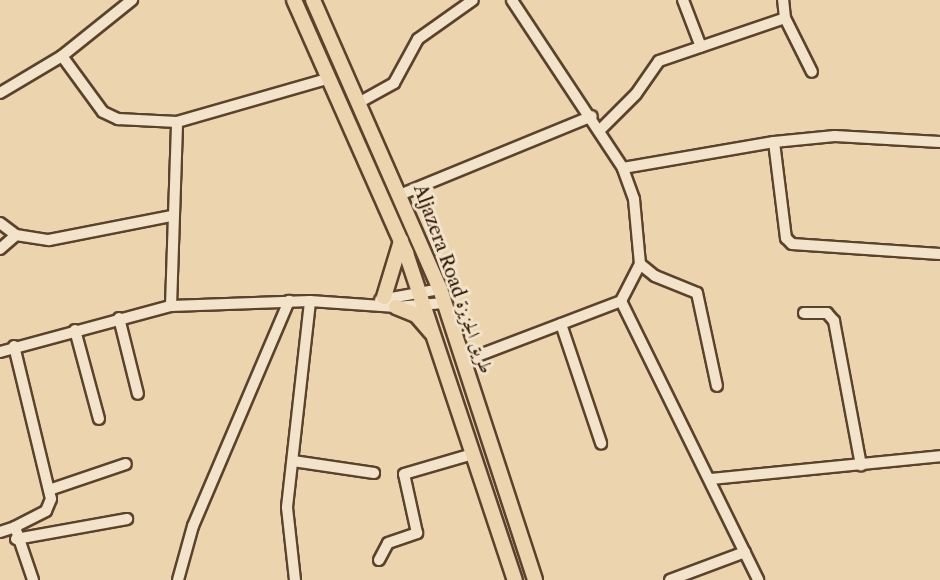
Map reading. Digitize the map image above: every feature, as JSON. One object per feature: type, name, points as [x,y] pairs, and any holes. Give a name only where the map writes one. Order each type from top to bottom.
[{"type":"main road","name":"Aljazera Road طريق الجزيزة","points":[[294,0],[401,240],[423,299],[515,580]]},
{"type":"main road","name":"Aljazera Road طريق الجزيزة","points":[[313,0],[402,194],[442,296],[535,580]]},
{"type":"main road","points":[[380,300],[401,240]]},
{"type":"main road","points":[[396,307],[416,316],[435,337]]},
{"type":"street","points":[[0,93],[62,56],[132,0]]},
{"type":"street","points":[[360,102],[394,83],[418,39],[473,0]]},
{"type":"street","points":[[464,361],[621,301],[640,264],[634,200],[623,169],[601,129],[512,0]]},
{"type":"street","points":[[683,0],[701,47]]},
{"type":"street","points":[[783,0],[785,18],[812,72]]},
{"type":"street","points":[[601,129],[636,94],[659,61],[785,18]]},
{"type":"street","points":[[62,56],[103,112],[118,119],[177,122],[330,78]]},
{"type":"street","points":[[402,194],[592,116]]},
{"type":"street","points":[[171,306],[177,122]]},
{"type":"street","points":[[623,169],[774,142],[835,136],[940,142]]},
{"type":"street","points":[[774,142],[786,238],[792,244],[940,254]]},
{"type":"street","points":[[0,223],[16,236],[49,240],[172,216]]},
{"type":"street","points":[[0,249],[16,236]]},
{"type":"street","points":[[640,264],[655,276],[697,293],[717,386]]},
{"type":"street","points":[[380,300],[396,307],[442,296]]},
{"type":"street","points":[[0,352],[14,346],[171,306],[423,299]]},
{"type":"street","points":[[178,580],[193,526],[289,301]]},
{"type":"street","points":[[295,580],[287,507],[310,301]]},
{"type":"street","points":[[621,301],[711,479],[758,580]]},
{"type":"street","points":[[804,313],[827,313],[834,321],[861,464]]},
{"type":"street","points":[[119,318],[138,394]]},
{"type":"street","points":[[561,324],[601,443]]},
{"type":"street","points":[[75,330],[99,419]]},
{"type":"street","points":[[0,531],[15,527],[50,507],[49,490],[14,346]]},
{"type":"street","points":[[379,560],[388,543],[417,533],[404,474],[473,454]]},
{"type":"street","points":[[711,479],[940,456]]},
{"type":"street","points":[[293,461],[374,473]]},
{"type":"street","points":[[49,490],[126,464]]},
{"type":"street","points":[[16,539],[127,519]]},
{"type":"street","points":[[15,527],[16,539],[33,580]]},
{"type":"street","points":[[670,580],[745,552]]}]
